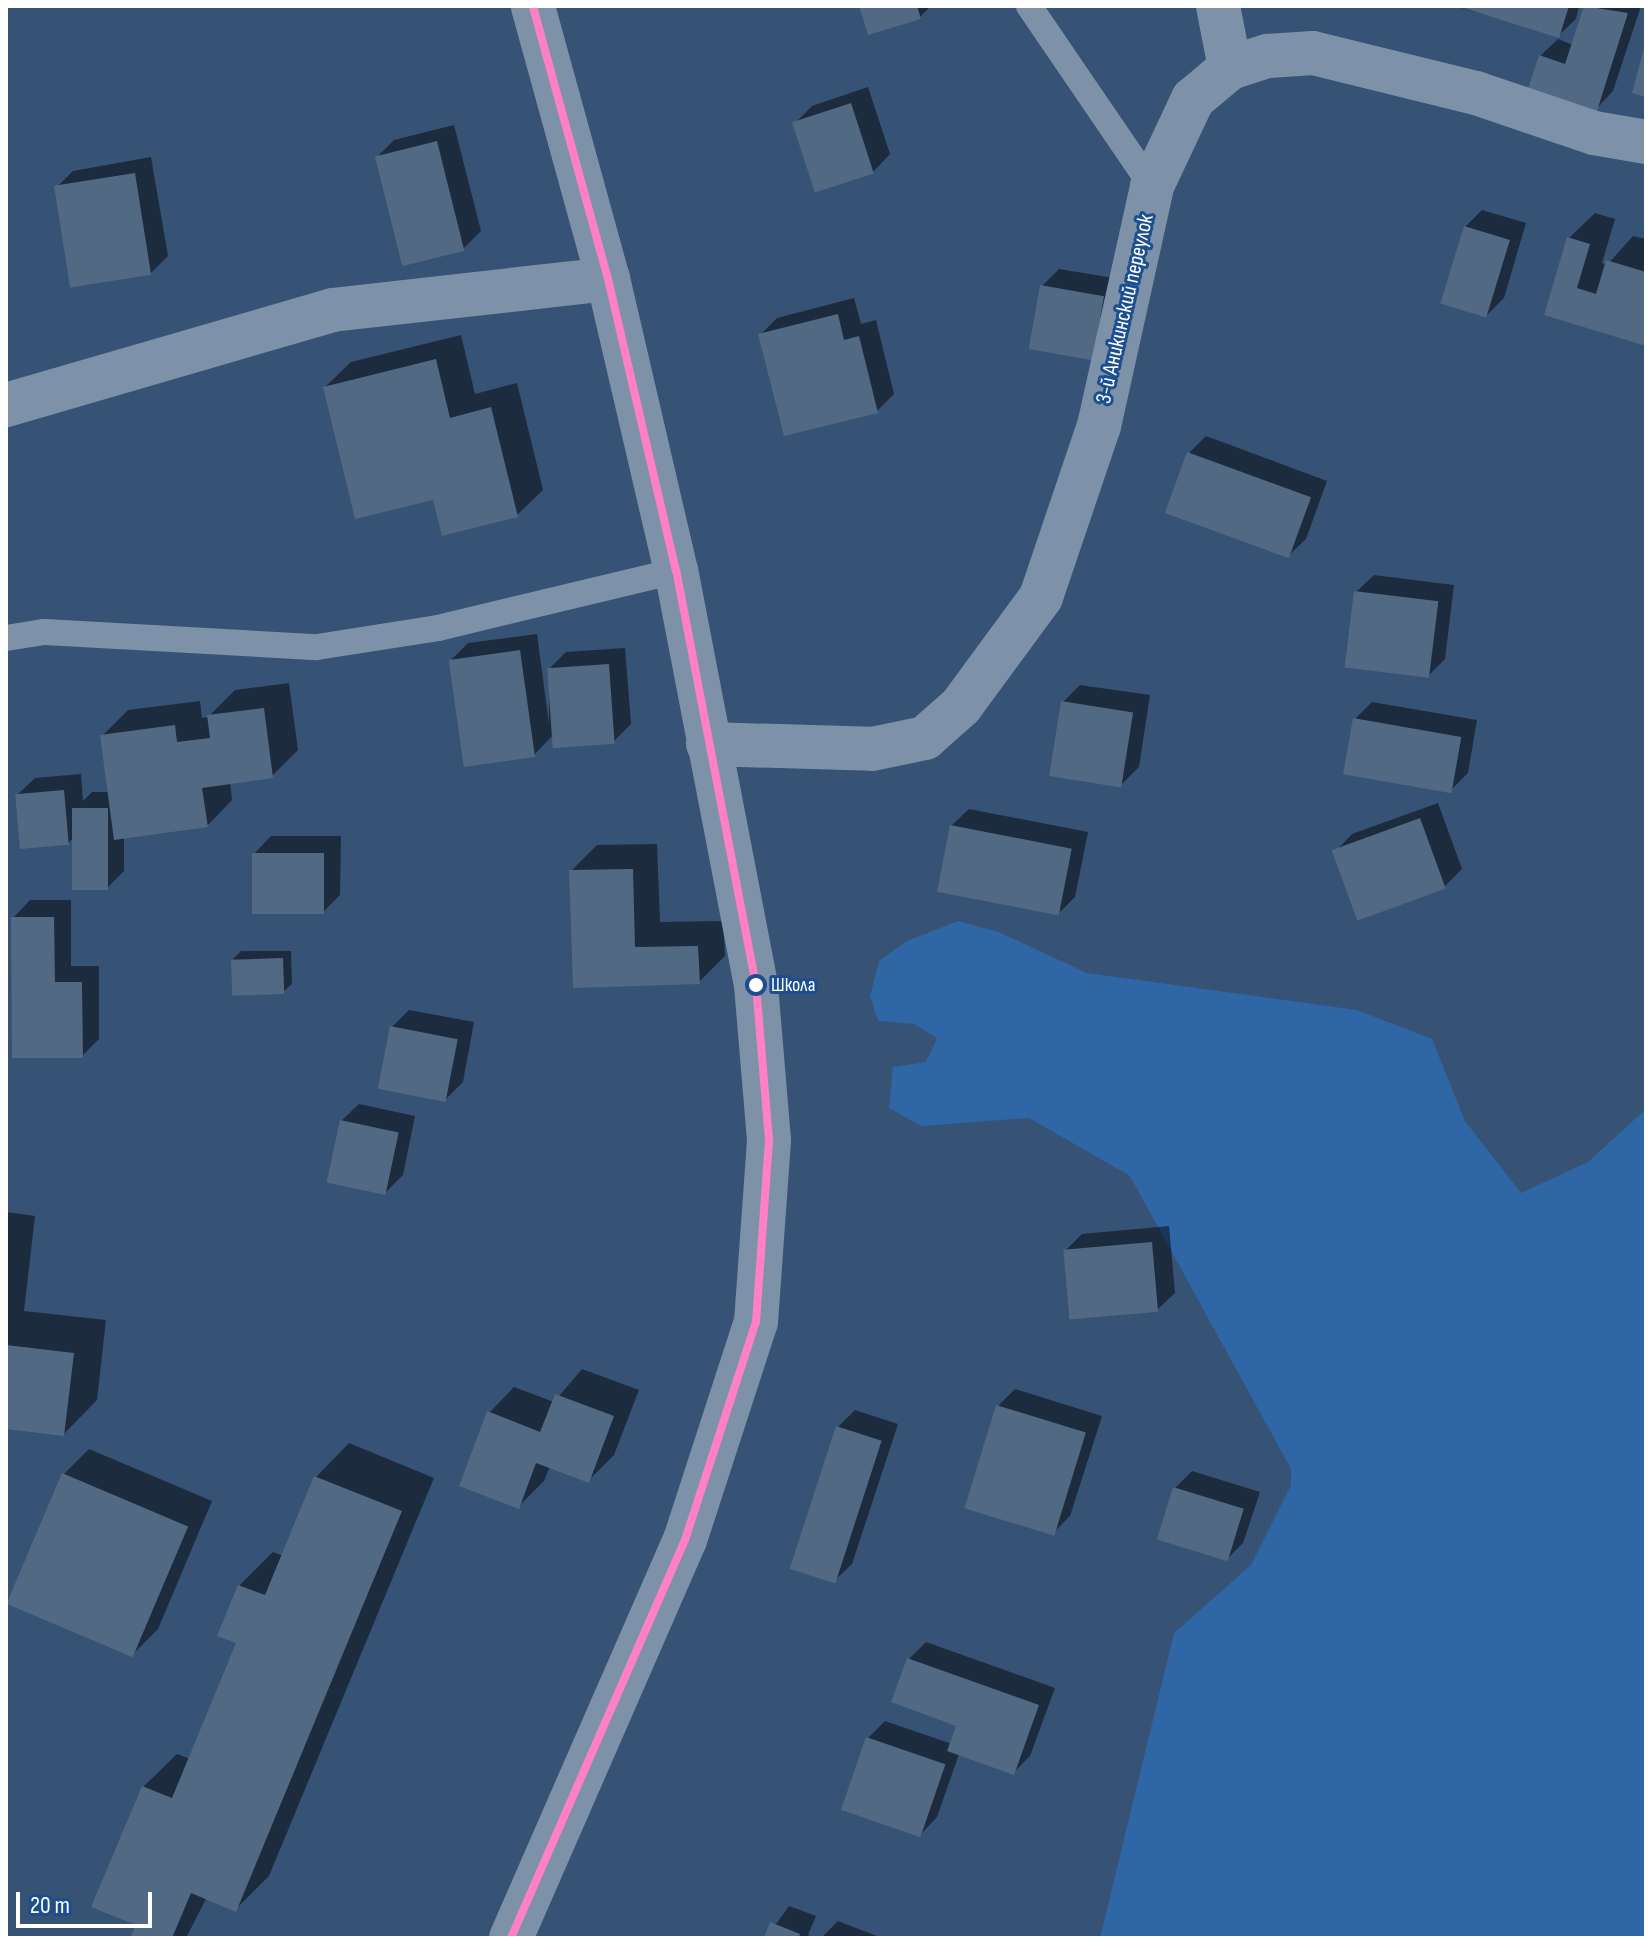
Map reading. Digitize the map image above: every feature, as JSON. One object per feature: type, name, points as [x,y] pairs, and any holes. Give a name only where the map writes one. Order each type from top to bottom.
[{"type":"street","points":[[511,1938],[685,1540],[756,1322],[769,1140],[756,985],[676,571],[608,279],[533,6]]},
{"type":"street","points":[[1218,6],[1230,68]]},
{"type":"street","name":"3-й Аникинский переулок","points":[[708,744],[872,749],[925,738],[961,706],[1041,597],[1099,426],[1152,186],[1193,99],[1230,68],[1268,56],[1313,53],[1476,93],[1594,133],[1646,142]]},
{"type":"street","points":[[6,405],[332,310],[608,279]]},
{"type":"lane","points":[[1029,6],[1152,186]]},
{"type":"lane","points":[[6,638],[45,632],[317,647],[438,628],[676,571]]},
{"type":"shaded area","points":[[958,921],[999,932],[1087,973],[1357,1010],[1432,1039],[1465,1121],[1521,1193],[1588,1162],[1646,1109],[1646,1938],[1100,1938],[1174,1633],[1251,1565],[1291,1485],[1291,1469],[1130,1176],[1029,1118],[921,1126],[889,1108],[893,1067],[926,1062],[937,1038],[914,1024],[878,1021],[870,996],[879,961],[907,941]]},
{"type":"building","points":[[859,6],[917,6],[921,19],[868,35]]},
{"type":"building","points":[[1457,6],[1569,6],[1559,38]]},
{"type":"building","points":[[1584,6],[1628,13],[1597,111],[1528,89],[1539,55],[1565,64]]},
{"type":"building","points":[[1646,44],[1646,97],[1632,93]]},
{"type":"building","points":[[851,103],[874,173],[815,193],[792,122]]},
{"type":"building","points":[[437,141],[464,251],[402,266],[375,156]]},
{"type":"building","points":[[135,173],[151,275],[70,288],[54,186]]},
{"type":"building","points":[[1464,226],[1510,240],[1486,317],[1440,303]]},
{"type":"building","points":[[1567,237],[1590,244],[1577,288],[1596,294],[1606,260],[1646,272],[1646,346],[1544,315]]},
{"type":"building","points":[[1040,285],[1104,296],[1093,360],[1029,349]]},
{"type":"building","points":[[838,314],[844,340],[859,336],[878,413],[784,436],[758,334]]},
{"type":"building","points":[[436,359],[450,418],[491,407],[518,517],[442,536],[433,500],[355,519],[323,387]]},
{"type":"building","points":[[1187,452],[1311,497],[1289,558],[1165,513]]},
{"type":"building","points":[[1354,591],[1438,601],[1429,678],[1345,667]]},
{"type":"building","points":[[520,650],[535,757],[464,767],[449,660]]},
{"type":"building","points":[[609,664],[615,744],[553,748],[547,668]]},
{"type":"building","points":[[1061,701],[1133,712],[1121,787],[1049,776]]},
{"type":"building","points":[[264,708],[273,778],[202,788],[208,827],[114,840],[100,735],[175,725],[177,742],[210,738],[207,715]]},
{"type":"building","points":[[1353,718],[1461,737],[1451,793],[1343,774]]},
{"type":"building","points":[[64,790],[69,845],[20,849],[15,794]]},
{"type":"building","points":[[72,808],[108,808],[108,890],[72,890]]},
{"type":"building","points":[[1420,818],[1446,888],[1357,921],[1332,850]]},
{"type":"building","points":[[950,825],[1072,849],[1059,915],[937,892]]},
{"type":"building","points":[[252,853],[324,853],[324,914],[252,914]]},
{"type":"building","points":[[633,869],[635,947],[698,946],[700,984],[573,988],[569,870]]},
{"type":"building","points":[[11,917],[54,917],[55,982],[82,982],[83,1058],[12,1058]]},
{"type":"building","points":[[283,958],[284,994],[232,996],[231,960]]},
{"type":"building","points":[[390,1026],[458,1039],[446,1102],[378,1089]]},
{"type":"building","points":[[340,1120],[399,1132],[385,1195],[327,1183]]},
{"type":"building","points":[[1152,1242],[1158,1312],[1069,1319],[1063,1250]]},
{"type":"building","points":[[6,1345],[74,1353],[64,1436],[6,1429]]},
{"type":"building","points":[[555,1394],[614,1416],[589,1483],[536,1463],[519,1509],[459,1486],[487,1411],[540,1432]]},
{"type":"building","points":[[996,1405],[1086,1432],[1054,1536],[964,1508]]},
{"type":"building","points":[[836,1426],[882,1441],[835,1583],[790,1569]]},
{"type":"building","points":[[62,1473],[188,1527],[133,1657],[7,1604]]},
{"type":"building","points":[[314,1476],[402,1511],[236,1912],[191,1893],[172,1938],[130,1938],[136,1925],[91,1907],[142,1786],[172,1798],[236,1643],[217,1636],[238,1585],[265,1595]]},
{"type":"building","points":[[1173,1487],[1244,1509],[1228,1561],[1157,1540]]},
{"type":"building","points":[[907,1658],[1039,1705],[1014,1775],[947,1751],[956,1726],[891,1702]]},
{"type":"building","points":[[866,1737],[945,1764],[920,1837],[841,1810]]},
{"type":"building","points":[[770,1922],[800,1934],[799,1938],[764,1938]]},
{"type":"transit line","points":[[511,1938],[685,1540],[756,1322],[769,1140],[756,985],[676,571],[608,279],[533,6]]},
{"type":"place","name":"Школа","points":[[756,985]]}]
